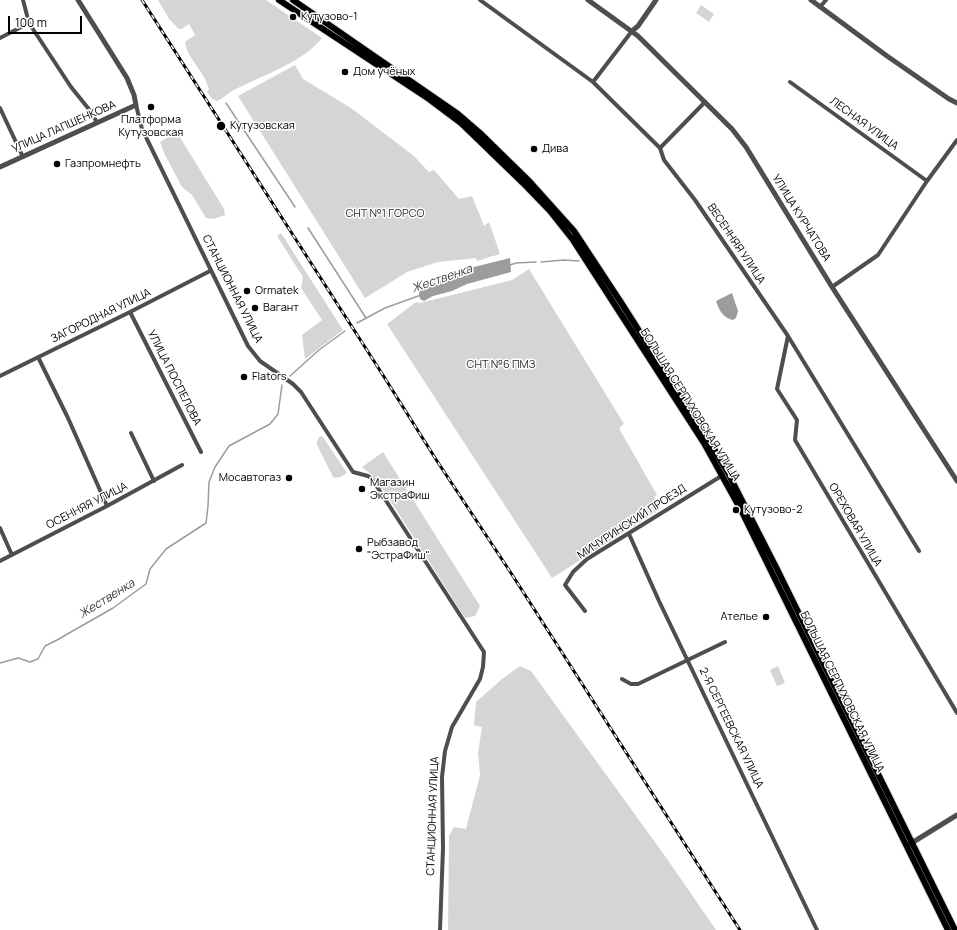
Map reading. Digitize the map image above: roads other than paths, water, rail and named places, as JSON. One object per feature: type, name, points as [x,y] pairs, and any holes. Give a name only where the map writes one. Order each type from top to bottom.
[{"type":"main road","name":"БОЛЬШАЯ СЕРПУХОВСКАЯ УЛИЦА","points":[[279,0],[445,110],[477,138],[550,212],[566,231],[704,443],[723,475],[909,845],[955,930]]},
{"type":"main road","name":"БОЛЬШАЯ СЕРПУХОВСКАЯ УЛИЦА","points":[[293,0],[458,114],[480,133],[546,199],[580,240],[728,473],[776,567],[948,930]]},
{"type":"street","points":[[23,0],[29,23],[71,87],[92,113],[97,123]]},
{"type":"street","name":"СТАНЦИОННАЯ УЛИЦА","points":[[78,0],[127,78],[134,95],[142,130],[248,346],[260,361],[293,384],[301,392],[353,472],[368,476],[372,479],[484,652],[483,667],[480,679],[452,727],[445,751],[442,777],[443,848],[440,930]]},
{"type":"street","name":"ВЕСЕННЯЯ УЛИЦА","points":[[480,0],[594,82],[660,148],[664,160],[695,200],[788,336],[919,551]]},
{"type":"street","name":"УЛИЦА КУРЧАТОВА","points":[[588,0],[632,31],[655,52],[732,129],[746,147],[832,287],[957,481]]},
{"type":"street","points":[[594,82],[632,31],[638,26],[656,0]]},
{"type":"street","points":[[811,0],[893,60],[957,103]]},
{"type":"street","points":[[820,7],[826,0]]},
{"type":"street","points":[[0,38],[29,23]]},
{"type":"street","name":"ЛЕСНАЯ УЛИЦА","points":[[790,82],[927,181]]},
{"type":"street","points":[[660,148],[705,102]]},
{"type":"street","name":"УЛИЦА ЛАПШЕНКОВА","points":[[0,167],[136,105]]},
{"type":"street","points":[[0,108],[22,157]]},
{"type":"street","points":[[832,287],[878,255],[927,181],[957,140]]},
{"type":"street","name":"ЗАГОРОДНАЯ УЛИЦА","points":[[0,376],[210,271]]},
{"type":"street","name":"УЛИЦА ПОСПЕЛОВА","points":[[130,312],[201,452]]},
{"type":"street","name":"ОРЕХОВАЯ УЛИЦА","points":[[788,336],[777,389],[797,420],[795,440],[957,714]]},
{"type":"street","points":[[38,357],[68,418],[107,506]]},
{"type":"street","points":[[131,433],[154,481]]},
{"type":"street","name":"ОСЕННЯЯ УЛИЦА","points":[[0,561],[107,506],[182,465]]},
{"type":"street","name":"МИЧУРИНСКИЙ ПРОЕЗД","points":[[585,611],[565,585],[573,572],[586,559],[723,475]]},
{"type":"street","points":[[0,528],[12,555]]},
{"type":"street","name":"2-Я СЕРГЕЕВСКАЯ УЛИЦА","points":[[629,534],[659,601],[817,930]]},
{"type":"street","points":[[622,679],[631,684],[638,684],[725,642]]},
{"type":"street","points":[[909,845],[957,815]]},
{"type":"waterway","points":[[226,103],[295,207]]},
{"type":"waterway","points":[[308,228],[366,318]]},
{"type":"waterway","name":"Жественка","points":[[541,262],[564,260],[579,261]]},
{"type":"waterway","name":"Жественка","points":[[510,265],[516,263],[536,262]]},
{"type":"waterway","name":"Жественка","points":[[357,323],[385,308],[421,295]]},
{"type":"waterway","name":"Жественка","points":[[290,376],[319,350],[345,331]]},
{"type":"waterway","name":"Жественка","points":[[0,663],[18,658],[30,662],[38,659],[45,646],[113,608],[146,584],[150,569],[166,549],[206,523],[209,482],[215,467],[229,446],[270,424],[278,414],[282,385]]},
{"type":"railway","points":[[142,0],[437,461],[511,573],[740,930]]},
{"type":"place","name":"Кутузово-1","points":[[293,17]]},
{"type":"place","name":"Дом учёных","points":[[345,72]]},
{"type":"place","name":"Платформа Кутузовская","points":[[151,107]]},
{"type":"place","name":"Кутузовская","points":[[221,126]]},
{"type":"place","name":"Дива","points":[[534,149]]},
{"type":"place","name":"Газпромнефть","points":[[57,164]]},
{"type":"place","name":"Ormatek","points":[[247,291]]},
{"type":"place","name":"Вагант","points":[[255,308]]},
{"type":"place","name":"Flators","points":[[244,377]]},
{"type":"place","name":"Мосавтогаз","points":[[289,478]]},
{"type":"place","name":"Магазин ЭкстраФиш","points":[[362,489]]},
{"type":"place","name":"Кутузово-2","points":[[736,510]]},
{"type":"place","name":"Рыбзавод \"ЭстраФиш\"","points":[[359,549]]},
{"type":"place","name":"Ателье","points":[[766,617]]},
{"type":"park label","name":"СНТ №1 ГОРСО","points":[[385,214]]},
{"type":"park label","name":"СНТ №6 ПМЗ","points":[[501,365]]}]
